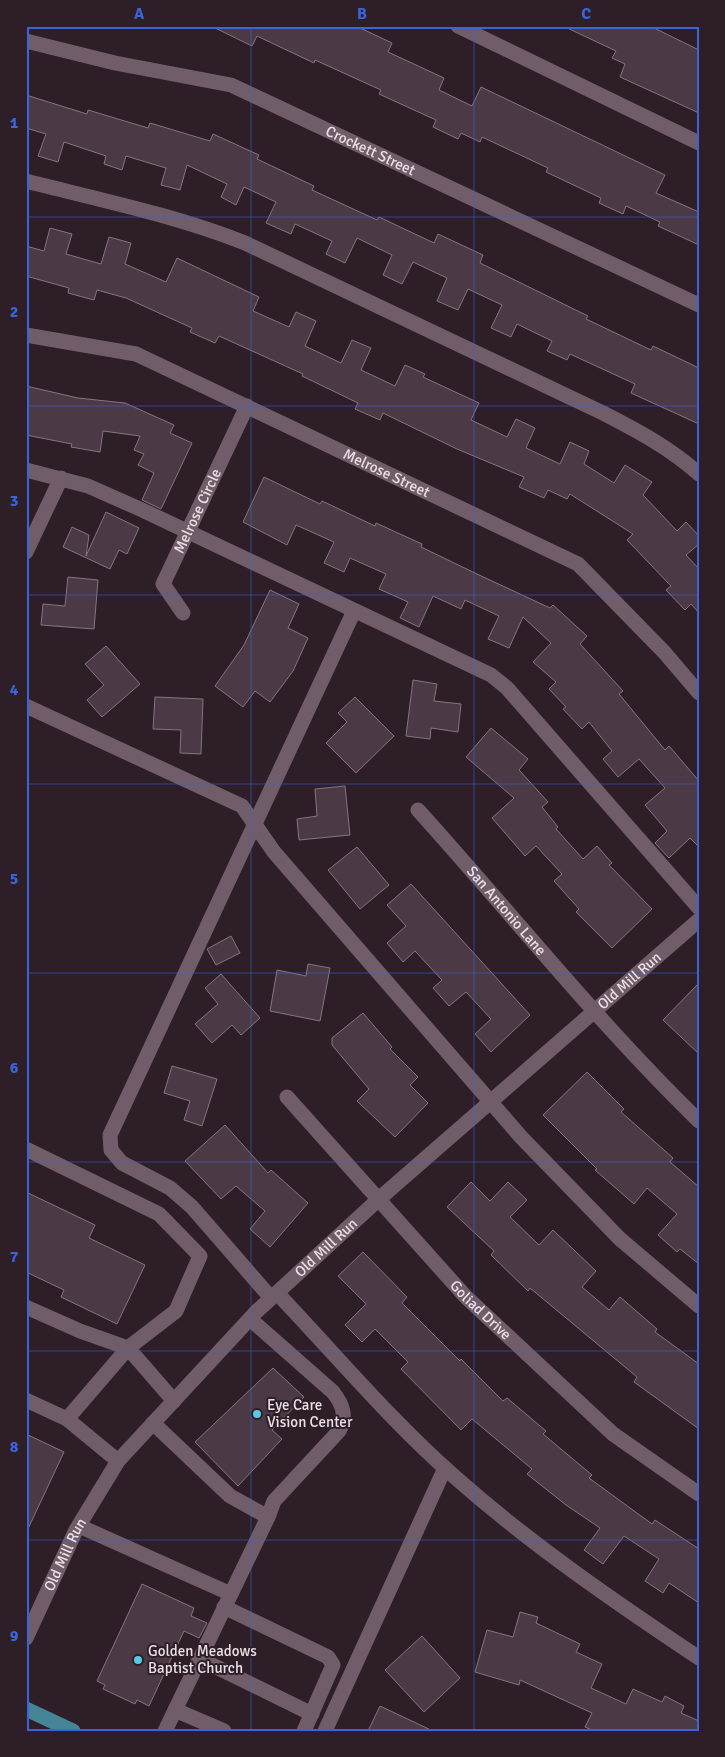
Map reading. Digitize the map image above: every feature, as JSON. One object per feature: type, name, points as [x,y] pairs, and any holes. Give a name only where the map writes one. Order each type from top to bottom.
[{"type":"main road","points":[[26,1709],[73,1731]]},
{"type":"street","points":[[458,26],[699,143]]},
{"type":"street","name":"Crockett Street","points":[[26,40],[115,62],[231,85],[699,305]]},
{"type":"street","points":[[26,181],[165,215],[208,228],[245,243],[646,434],[679,456],[699,474]]},
{"type":"street","name":"Melrose Street","points":[[26,335],[136,354],[578,564],[664,652],[699,693]]},
{"type":"street","name":"Melrose Circle","points":[[183,613],[163,584],[247,406]]},
{"type":"street","points":[[26,470],[88,486],[490,675],[507,688],[699,908]]},
{"type":"street","points":[[26,552],[61,478]]},
{"type":"street","points":[[354,611],[110,1135],[111,1150],[122,1163],[170,1188],[192,1207],[274,1296],[399,1424],[445,1468],[575,1575],[699,1658]]},
{"type":"street","points":[[26,706],[242,806],[255,822],[274,852],[490,1102],[620,1239],[699,1306]]},
{"type":"street","name":"San Antonio Lane","points":[[418,810],[594,1010],[663,1086],[699,1121]]},
{"type":"street","name":"Old Mill Run","points":[[26,1638],[78,1526],[118,1461],[174,1401],[274,1296],[380,1198],[699,920]]},
{"type":"street","name":"Goliad Drive","points":[[287,1097],[380,1198],[465,1296],[613,1434],[699,1494]]},
{"type":"street","points":[[26,1149],[159,1214],[200,1256],[176,1311],[128,1348],[67,1419]]},
{"type":"street","points":[[26,1306],[80,1331],[128,1348],[174,1401]]},
{"type":"street","points":[[165,1731],[274,1501],[339,1431],[343,1424],[342,1404],[333,1392],[250,1320]]},
{"type":"street","points":[[26,1400],[67,1419],[118,1461]]},
{"type":"street","points":[[154,1423],[230,1496],[268,1517]]},
{"type":"street","points":[[325,1731],[445,1468]]},
{"type":"street","points":[[78,1526],[228,1601],[328,1657],[333,1665],[332,1672],[304,1731]]},
{"type":"street","points":[[200,1659],[312,1714]]},
{"type":"street","points":[[175,1710],[224,1731]]},
{"type":"building","points":[[211,26],[356,26],[392,43],[388,52],[444,78],[439,90],[472,106],[481,87],[665,175],[656,193],[699,212],[699,245],[658,226],[660,222],[626,206],[623,214],[599,203],[601,198],[546,172],[548,168],[482,137],[480,142],[461,133],[458,139],[433,127],[436,120],[379,94],[381,90],[315,60],[314,63],[257,36],[252,46]]},
{"type":"building","points":[[563,26],[650,26],[699,50],[699,113],[620,77],[625,64],[612,58],[616,51]]},
{"type":"building","points":[[26,95],[87,114],[88,110],[148,128],[150,123],[210,141],[213,134],[259,155],[257,159],[314,186],[312,190],[377,220],[379,217],[434,243],[438,234],[483,255],[480,263],[588,316],[586,319],[651,350],[653,346],[699,368],[699,424],[631,393],[635,384],[570,354],[567,360],[547,351],[552,341],[517,324],[511,337],[491,328],[502,305],[468,289],[458,310],[437,301],[447,278],[413,262],[402,284],[383,275],[392,255],[357,238],[345,263],[326,254],[332,241],[295,224],[291,234],[266,223],[276,202],[244,187],[236,205],[221,197],[227,184],[187,165],[180,190],[161,185],[166,168],[126,156],[122,170],[104,164],[106,156],[64,142],[58,162],[38,156],[46,134],[26,128]]},
{"type":"building","points":[[50,228],[72,234],[66,254],[101,264],[109,237],[131,243],[125,264],[166,282],[177,258],[259,297],[253,311],[289,327],[296,312],[316,321],[305,346],[341,363],[352,340],[371,348],[361,370],[395,386],[405,365],[425,374],[423,377],[479,403],[471,420],[507,437],[516,419],[535,428],[526,448],[560,464],[570,442],[589,451],[584,464],[614,483],[625,465],[652,482],[643,495],[677,531],[686,522],[699,536],[699,544],[686,555],[699,569],[699,613],[691,604],[685,610],[666,590],[671,586],[627,540],[633,534],[570,494],[567,499],[548,490],[544,498],[519,487],[524,477],[457,449],[383,413],[380,420],[355,409],[358,403],[302,376],[303,374],[219,336],[215,343],[190,332],[192,328],[126,298],[97,290],[94,300],[68,293],[69,288],[26,276],[26,246],[44,251]]},
{"type":"building","points":[[26,386],[78,398],[125,403],[174,425],[170,433],[192,443],[161,509],[142,500],[154,473],[138,465],[144,454],[134,450],[140,436],[103,431],[100,452],[71,447],[72,444],[26,435]]},
{"type":"building","points":[[264,477],[320,504],[322,501],[375,526],[376,523],[422,544],[421,547],[550,608],[553,605],[587,636],[580,644],[623,691],[619,694],[665,750],[669,746],[699,781],[699,847],[690,838],[669,858],[655,843],[667,831],[645,805],[665,788],[639,759],[618,777],[603,759],[612,751],[589,722],[582,729],[563,709],[566,707],[549,689],[556,682],[533,662],[551,643],[523,617],[509,648],[488,639],[499,616],[465,600],[461,609],[433,596],[419,627],[400,618],[408,602],[379,589],[386,574],[350,558],[344,572],[324,563],[334,542],[296,525],[287,545],[243,522]]},
{"type":"building","points":[[106,512],[139,528],[127,554],[119,550],[110,569],[63,547],[72,527],[89,535],[86,556]]},
{"type":"building","points":[[68,577],[98,580],[94,629],[41,625],[43,604],[65,606]]},
{"type":"building","points":[[270,590],[299,604],[288,628],[308,638],[293,671],[270,702],[255,691],[243,707],[215,686],[244,645]]},
{"type":"building","points":[[106,646],[140,684],[102,717],[87,700],[104,685],[85,664]]},
{"type":"building","points":[[413,680],[437,684],[434,701],[461,704],[458,732],[431,728],[430,739],[406,736]]},
{"type":"building","points":[[155,697],[203,699],[201,754],[180,753],[181,730],[153,729]]},
{"type":"building","points":[[355,697],[394,736],[356,773],[326,743],[347,722],[338,713]]},
{"type":"building","points":[[491,728],[528,759],[519,770],[548,802],[542,807],[558,827],[556,829],[583,859],[597,846],[612,863],[609,865],[652,909],[612,948],[576,912],[579,909],[554,881],[562,874],[536,846],[525,856],[492,818],[514,798],[466,757]]},
{"type":"building","points":[[345,786],[350,835],[299,840],[297,819],[317,816],[315,789]]},
{"type":"building","points":[[357,847],[389,885],[360,909],[328,870]]},
{"type":"building","points":[[411,884],[530,1015],[491,1052],[475,1034],[491,1019],[466,992],[449,1006],[433,988],[442,980],[415,951],[403,962],[387,943],[406,926],[387,905]]},
{"type":"building","points":[[231,936],[240,953],[216,965],[207,949]]},
{"type":"building","points":[[308,964],[330,968],[320,1021],[270,1011],[277,970],[306,976]]},
{"type":"building","points":[[221,974],[260,1018],[241,1035],[232,1025],[212,1043],[195,1024],[218,1004],[205,988]]},
{"type":"building","points":[[699,983],[699,1054],[663,1020]]},
{"type":"building","points":[[363,1013],[392,1047],[390,1049],[418,1077],[410,1085],[428,1103],[395,1137],[357,1101],[369,1089],[332,1045],[332,1038]]},
{"type":"building","points":[[172,1066],[217,1079],[202,1126],[184,1120],[190,1101],[164,1093]]},
{"type":"building","points":[[587,1072],[624,1109],[621,1112],[673,1158],[670,1162],[699,1187],[699,1264],[680,1249],[677,1252],[658,1235],[677,1214],[647,1188],[634,1204],[595,1170],[597,1169],[543,1115]]},
{"type":"building","points":[[225,1125],[268,1173],[271,1170],[308,1203],[270,1247],[250,1229],[265,1211],[236,1186],[221,1199],[185,1161]]},
{"type":"building","points":[[471,1182],[490,1201],[508,1182],[527,1200],[510,1217],[539,1245],[553,1230],[596,1271],[582,1287],[609,1310],[620,1297],[657,1329],[655,1332],[699,1364],[699,1429],[634,1382],[637,1377],[530,1288],[528,1291],[491,1255],[494,1251],[447,1207]]},
{"type":"building","points":[[26,1192],[95,1225],[89,1238],[145,1265],[117,1324],[61,1297],[64,1290],[26,1272]]},
{"type":"building","points":[[363,1252],[407,1297],[402,1303],[460,1361],[461,1359],[503,1401],[507,1398],[546,1431],[543,1434],[592,1475],[589,1478],[652,1524],[655,1520],[699,1549],[699,1603],[669,1583],[663,1593],[645,1581],[659,1559],[624,1536],[603,1564],[584,1550],[600,1528],[566,1505],[527,1474],[532,1469],[472,1419],[461,1430],[401,1369],[408,1362],[375,1329],[362,1342],[345,1325],[366,1304],[338,1276]]},
{"type":"building","name":"Eye Care Vision Center","points":[[273,1368],[304,1397],[272,1430],[282,1439],[238,1486],[195,1442]]},
{"type":"building","points":[[26,1434],[64,1452],[26,1533]]},
{"type":"building","name":"Golden Meadows Baptist Church","points":[[142,1584],[194,1608],[191,1616],[207,1623],[199,1638],[184,1631],[149,1706],[137,1700],[135,1704],[103,1689],[105,1685],[97,1681]]},
{"type":"building","points":[[520,1612],[538,1617],[536,1623],[580,1644],[576,1652],[602,1664],[591,1688],[626,1704],[633,1689],[662,1702],[665,1696],[684,1706],[681,1713],[699,1721],[699,1731],[594,1731],[585,1727],[592,1713],[520,1680],[519,1685],[475,1672],[487,1630],[513,1637]]},
{"type":"building","points":[[422,1636],[460,1678],[424,1712],[385,1670]]},
{"type":"building","points":[[380,1706],[433,1731],[368,1731]]},
{"type":"place","name":"Eye Care Vision Center","points":[[257,1414]]},
{"type":"place","name":"Golden Meadows Baptist Church","points":[[138,1660]]}]
